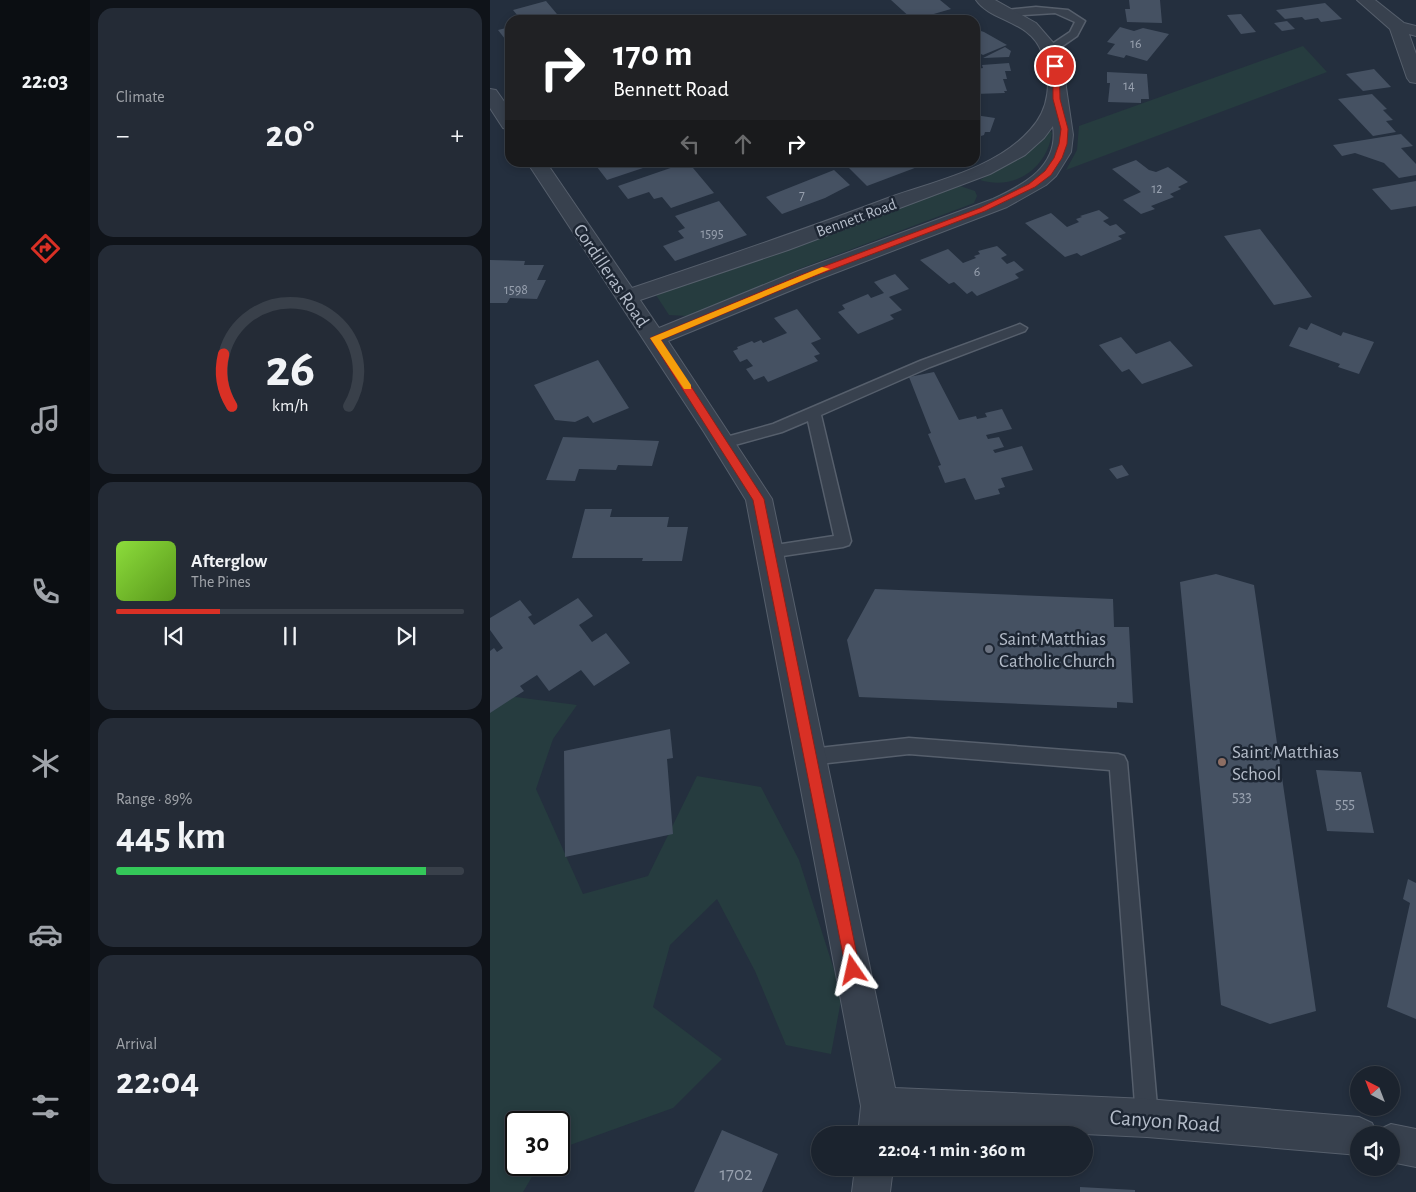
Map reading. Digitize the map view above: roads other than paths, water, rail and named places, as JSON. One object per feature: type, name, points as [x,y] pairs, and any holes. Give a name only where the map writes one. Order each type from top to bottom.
[{"type":"street","name":"Bennett Road","points":[[655,338],[804,277],[1009,198],[1032,186],[1048,173],[1058,158],[1064,129],[1057,99],[1055,66],[1050,50],[1031,27],[984,0]]},
{"type":"street","points":[[1365,0],[1398,27],[1416,31]]},
{"type":"street","points":[[1398,27],[1416,78]]},
{"type":"street","points":[[490,94],[505,116]]},
{"type":"street","name":"Bennett Road","points":[[627,296],[780,245],[960,179],[1010,158],[1030,143],[1043,130],[1052,114],[1057,99]]},
{"type":"street","name":"Cordilleras Road","points":[[539,167],[655,338],[759,499],[879,1121]]},
{"type":"street","points":[[960,179],[1009,198]]},
{"type":"street","name":"Canyon Road","points":[[879,1121],[1147,1118],[1350,1135]]},
{"type":"street","points":[[1400,1145],[1416,1148]]},
{"type":"street","points":[[871,1192],[873,1176]]},
{"type":"lane","points":[[1008,13],[1054,10],[1073,13],[1080,21],[1074,34],[1050,50]]},
{"type":"lane","points":[[724,443],[777,428],[925,364],[1020,328]]},
{"type":"lane","points":[[769,552],[842,541],[813,412]]},
{"type":"lane","points":[[810,757],[909,746],[1118,762],[1147,1118]]},
{"type":"place","name":"Saint Matthias Catholic Church","points":[[989,649]]},
{"type":"place","name":"Saint Matthias School","points":[[1222,762]]}]
